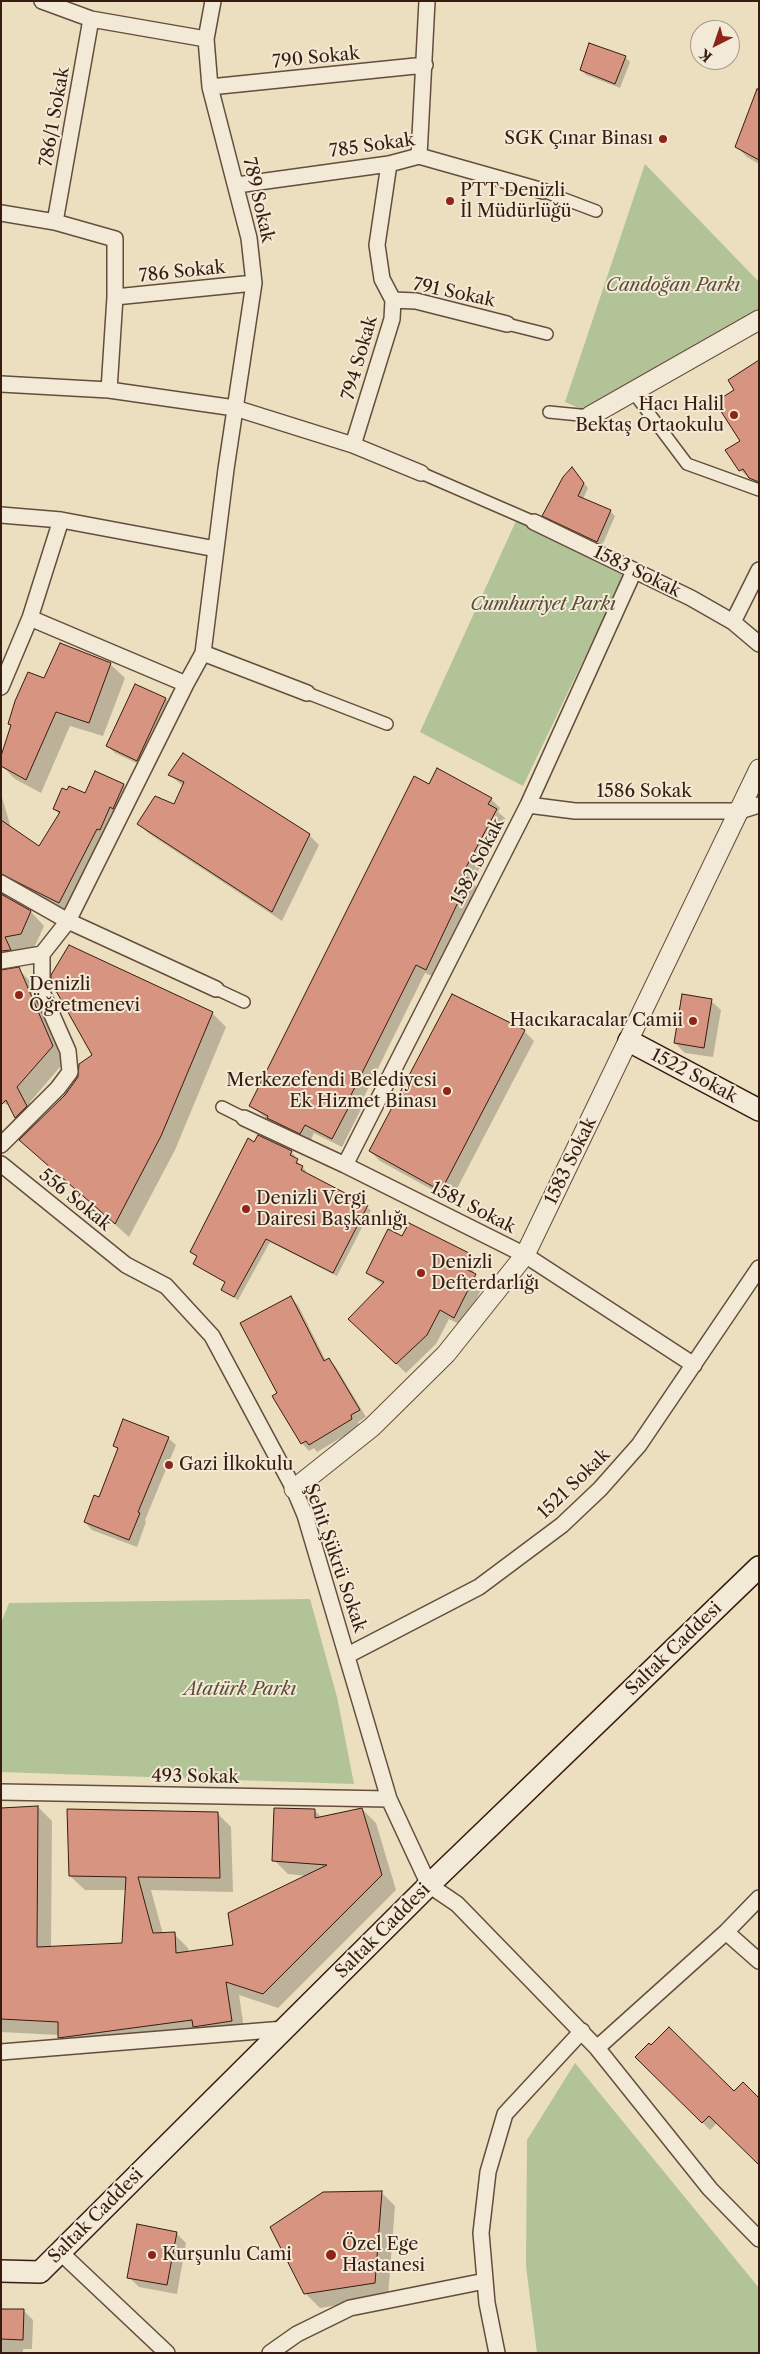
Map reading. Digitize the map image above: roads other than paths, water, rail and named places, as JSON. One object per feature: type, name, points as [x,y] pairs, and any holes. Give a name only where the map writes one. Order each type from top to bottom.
[{"type":"main road","name":"1522 Sokak","points":[[629,1042],[759,1110]]},
{"type":"main road","name":"Saltak Caddesi","points":[[1,2271],[40,2272],[429,1885],[757,1571]]},
{"type":"street","points":[[42,1],[91,18],[206,39]]},
{"type":"street","name":"789 Sokak","points":[[204,653],[235,408],[254,283],[249,238],[210,87],[206,39],[213,1]]},
{"type":"street","points":[[419,156],[427,1]]},
{"type":"street","name":"786/1 Sokak","points":[[55,222],[91,18]]},
{"type":"street","name":"790 Sokak","points":[[210,87],[425,65]]},
{"type":"street","name":"785 Sokak","points":[[236,185],[389,164],[419,156],[543,191],[596,211]]},
{"type":"street","name":"794 Sokak","points":[[353,446],[392,319],[394,300],[382,279],[377,245],[389,164]]},
{"type":"street","points":[[1,213],[55,222],[115,239],[115,297],[109,390]]},
{"type":"street","name":"786 Sokak","points":[[115,297],[254,283]]},
{"type":"street","name":"791 Sokak","points":[[394,300],[416,301],[507,324]]},
{"type":"street","points":[[549,412],[590,416],[759,320]]},
{"type":"street","points":[[507,324],[547,334]]},
{"type":"street","points":[[1,384],[109,390],[235,408],[353,446],[421,473]]},
{"type":"street","points":[[633,392],[687,464],[759,490]]},
{"type":"street","name":"1583 Sokak","points":[[421,473],[510,509],[691,598],[733,622],[759,644]]},
{"type":"street","points":[[1,515],[61,520],[216,549]]},
{"type":"street","points":[[1,687],[30,618],[61,520]]},
{"type":"street","points":[[733,622],[759,570]]},
{"type":"street","name":"1582 Sokak","points":[[345,1165],[528,805],[634,571]]},
{"type":"street","points":[[30,618],[186,684]]},
{"type":"street","points":[[1,1145],[58,1088],[70,1072],[68,1051],[42,992],[42,954],[68,921],[186,684],[204,653],[387,724]]},
{"type":"street","name":"1583 Sokak","points":[[294,1489],[372,1427],[446,1354],[525,1255],[759,769]]},
{"type":"street","name":"1586 Sokak","points":[[528,805],[575,811],[740,811],[759,805]]},
{"type":"street","points":[[1,883],[68,921],[244,1002]]},
{"type":"street","points":[[1,961],[42,954]]},
{"type":"street","name":"1581 Sokak","points":[[222,1108],[345,1165],[525,1255],[694,1365]]},
{"type":"street","name":"556 Sokak","points":[[1,1164],[126,1265],[147,1275]]},
{"type":"street","name":"1521 Sokak","points":[[348,1656],[479,1587],[562,1525],[600,1489],[639,1445],[759,1268]]},
{"type":"street","name":"Şehit Şükrü Sokak","points":[[147,1275],[166,1286],[212,1336],[294,1489],[305,1515],[389,1799],[429,1885]]},
{"type":"street","name":"493 Sokak","points":[[1,1792],[389,1799]]},
{"type":"street","points":[[429,1885],[457,1904],[598,2048],[710,2189],[759,2239]]},
{"type":"street","points":[[598,2048],[726,1932],[759,1898]]},
{"type":"street","points":[[726,1932],[759,1961]]},
{"type":"street","points":[[1,2052],[284,2030]]},
{"type":"street","points":[[496,2353],[487,2303],[480,2233],[488,2172],[505,2114],[582,2031]]},
{"type":"street","points":[[60,2252],[167,2353]]},
{"type":"street","points":[[270,2353],[297,2334],[350,2308],[485,2281]]},
{"type":"place","name":"SGK Çınar Binası","points":[[663,139]]},
{"type":"place","name":"PTT Denizli İl Müdürlüğü","points":[[450,201]]},
{"type":"place","name":"Hacı Halil Bektaş Ortaokulu","points":[[734,415]]},
{"type":"place","name":"Denizli Öğretmenevi","points":[[19,995]]},
{"type":"place","name":"Hacıkaracalar Camii","points":[[693,1021]]},
{"type":"place","name":"Merkezefendi Belediyesi Ek Hizmet Binası","points":[[447,1091]]},
{"type":"place","name":"Denizli Vergi Dairesi Başkanlığı","points":[[246,1209]]},
{"type":"place","name":"Denizli Defterdarlığı","points":[[421,1273]]},
{"type":"place","name":"Gazi İlkokulu","points":[[169,1465]]},
{"type":"place","name":"Kurşunlu Cami","points":[[152,2255]]},
{"type":"place","name":"Özel Ege Hastanesi","points":[[331,2255]]},
{"type":"park label","name":"Candoğan Parkı","points":[[673,286]]},
{"type":"park label","name":"Cumhuriyet Parkı","points":[[543,605]]},
{"type":"park label","name":"Atatürk Parkı","points":[[240,1690]]}]
